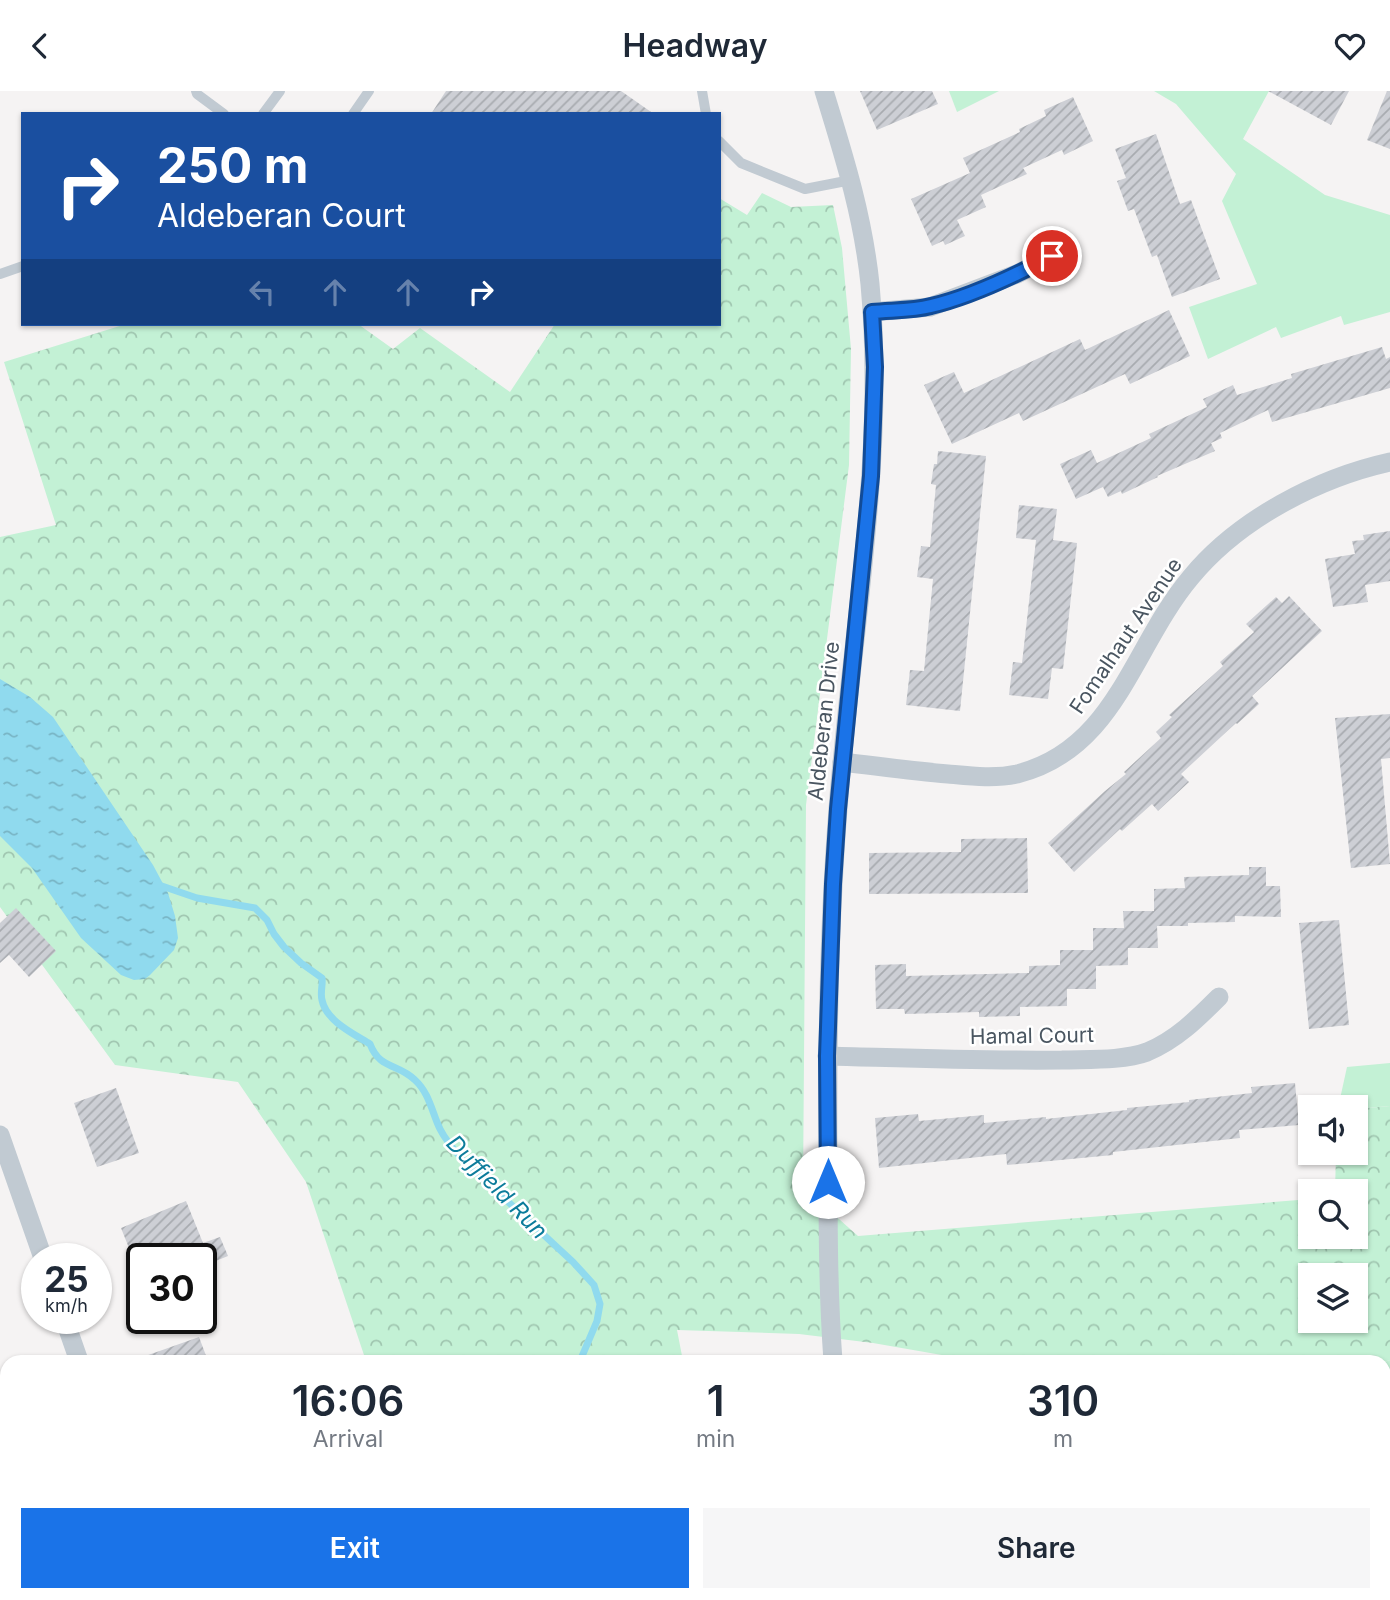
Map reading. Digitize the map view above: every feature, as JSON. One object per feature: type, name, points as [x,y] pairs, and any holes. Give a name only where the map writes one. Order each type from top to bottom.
[{"type":"street","name":"Aldeberan Drive","points":[[824,91],[852,180],[866,262],[875,367],[873,442],[833,884],[827,1056],[828,1233],[833,1355]]},
{"type":"street","points":[[872,312],[930,307],[1017,274],[1052,256]]},
{"type":"street","name":"Fomalhaut Avenue","points":[[842,762],[989,777],[1016,774],[1049,762],[1067,752],[1103,717],[1167,608],[1192,575],[1215,552],[1264,514],[1301,494],[1342,475],[1390,462]]},
{"type":"street","name":"Hamal Court","points":[[827,1056],[1002,1061],[1123,1057],[1144,1053],[1165,1043],[1189,1026],[1219,997]]},
{"type":"street","points":[[0,1135],[38,1243]]},
{"type":"street","points":[[70,1334],[77,1355]]},
{"type":"lane","points":[[264,112],[280,91]]},
{"type":"lane","points":[[354,112],[369,91]]},
{"type":"lane","points":[[702,91],[706,112]]},
{"type":"lane","points":[[198,92],[222,112]]},
{"type":"lane","points":[[721,143],[741,163],[805,189],[852,180]]},
{"type":"lane","points":[[0,274],[21,267]]},
{"type":"green space","points":[[949,91],[999,91],[957,112]]},
{"type":"green space","points":[[1154,91],[1269,91],[1243,139],[1325,195],[1390,215],[1390,312],[1344,325],[1341,316],[1281,338],[1276,327],[1208,359],[1189,307],[1257,284],[1222,201],[1236,174],[1176,104]]},
{"type":"green space","points":[[762,193],[791,207],[833,205],[842,248],[851,349],[849,465],[806,805],[803,1187],[858,1236],[1298,1200],[1298,1249],[1368,1249],[1368,1179],[1335,1179],[1336,1165],[1368,1165],[1368,1108],[1390,1106],[1390,1355],[942,1355],[799,1334],[677,1330],[682,1355],[364,1355],[306,1182],[238,1082],[115,1065],[0,907],[0,537],[56,525],[4,362],[120,326],[361,326],[393,349],[420,328],[510,392],[554,326],[721,326],[721,199],[747,215]]},
{"type":"green space","points":[[1390,1063],[1390,1106],[1368,1108],[1368,1095],[1341,1095],[1347,1067]]},
{"type":"water","points":[[0,679],[30,697],[53,717],[153,865],[168,893],[178,938],[174,950],[145,979],[134,980],[121,975],[81,938],[32,868],[0,836]]},
{"type":"building","points":[[446,91],[621,91],[651,112],[432,112]]},
{"type":"building","points":[[860,91],[932,91],[938,104],[877,130]]},
{"type":"building","points":[[1268,91],[1349,91],[1331,125]]},
{"type":"building","points":[[1387,91],[1390,91],[1390,149],[1367,140]]},
{"type":"building","points":[[1073,97],[1093,141],[1064,155],[1062,150],[1023,168],[1027,174],[981,195],[986,207],[957,220],[965,236],[945,245],[943,241],[932,246],[911,199],[970,173],[963,158],[1020,132],[1019,129],[1046,116],[1044,110]]},
{"type":"building","points":[[1156,134],[1180,204],[1191,200],[1220,279],[1172,297],[1157,255],[1152,257],[1134,209],[1128,211],[1117,181],[1126,178],[1115,149]]},
{"type":"building","points":[[1169,310],[1190,356],[1130,384],[1125,374],[1023,421],[1019,413],[952,444],[924,385],[954,372],[964,393],[1080,339],[1085,350]]},
{"type":"building","points":[[1382,347],[1386,359],[1390,357],[1390,388],[1272,422],[1268,410],[1220,433],[1222,438],[1211,443],[1215,451],[1122,494],[1121,491],[1108,497],[1103,487],[1076,499],[1060,464],[1091,450],[1097,463],[1151,438],[1149,434],[1207,407],[1203,399],[1233,385],[1237,395],[1292,378],[1291,374]]},
{"type":"building","points":[[938,451],[986,456],[960,711],[906,705],[910,670],[924,671],[933,579],[917,577],[921,546],[930,547],[936,485],[931,484]]},
{"type":"building","points":[[1019,505],[1057,509],[1053,540],[1077,543],[1063,669],[1052,668],[1048,699],[1009,695],[1013,662],[1022,663],[1036,540],[1016,538]]},
{"type":"building","points":[[1390,531],[1390,581],[1365,585],[1368,602],[1333,607],[1325,559],[1355,554],[1352,541],[1364,540],[1363,535]]},
{"type":"building","points":[[1289,596],[1322,631],[1252,696],[1259,704],[1181,774],[1189,782],[1158,811],[1152,804],[1122,831],[1120,829],[1074,872],[1048,843],[1126,774],[1124,772],[1161,738],[1156,732],[1172,717],[1169,715],[1223,666],[1220,662],[1254,632],[1246,624],[1276,597],[1282,603]]},
{"type":"building","points":[[1390,714],[1390,758],[1381,759],[1390,864],[1351,868],[1335,718]]},
{"type":"building","points":[[1027,838],[1028,893],[869,894],[869,853],[961,852],[961,839]]},
{"type":"building","points":[[1249,867],[1266,867],[1266,886],[1280,886],[1281,917],[1235,916],[1235,922],[1157,926],[1158,948],[1128,948],[1128,965],[1096,966],[1096,989],[1067,989],[1067,1006],[1020,1007],[1020,1016],[979,1017],[979,1012],[905,1014],[904,1009],[876,1009],[875,965],[906,964],[906,976],[1029,973],[1029,966],[1060,965],[1060,950],[1093,950],[1093,928],[1124,928],[1123,911],[1154,911],[1154,889],[1185,888],[1184,877],[1249,875]]},
{"type":"building","points":[[16,908],[56,951],[29,977],[9,955],[0,963],[0,923]]},
{"type":"building","points":[[1339,920],[1349,1025],[1309,1029],[1299,923]]},
{"type":"building","points":[[1295,1083],[1298,1125],[1239,1130],[1240,1138],[1113,1152],[1113,1155],[1007,1165],[1006,1154],[879,1168],[875,1118],[918,1114],[919,1121],[984,1115],[984,1123],[1046,1119],[1252,1093],[1251,1087]]},
{"type":"building","points":[[116,1088],[139,1153],[97,1167],[74,1103]]},
{"type":"building","points":[[186,1201],[203,1243],[127,1243],[121,1228]]},
{"type":"building","points":[[220,1237],[228,1256],[217,1260],[217,1243],[203,1243]]},
{"type":"building","points":[[199,1337],[206,1355],[148,1355]]},
{"type":"waterway","name":"Duffield Run","points":[[156,884],[197,898],[255,908],[267,920],[284,947],[322,978],[321,997],[335,1021],[370,1044],[384,1062],[409,1075],[420,1085],[442,1133],[463,1160],[573,1262],[594,1285],[600,1304],[597,1321],[583,1355]]},
{"type":"route","points":[[828,1182],[827,1056],[833,884],[871,476],[875,405],[872,312],[930,307],[1017,274],[1052,256]]}]
